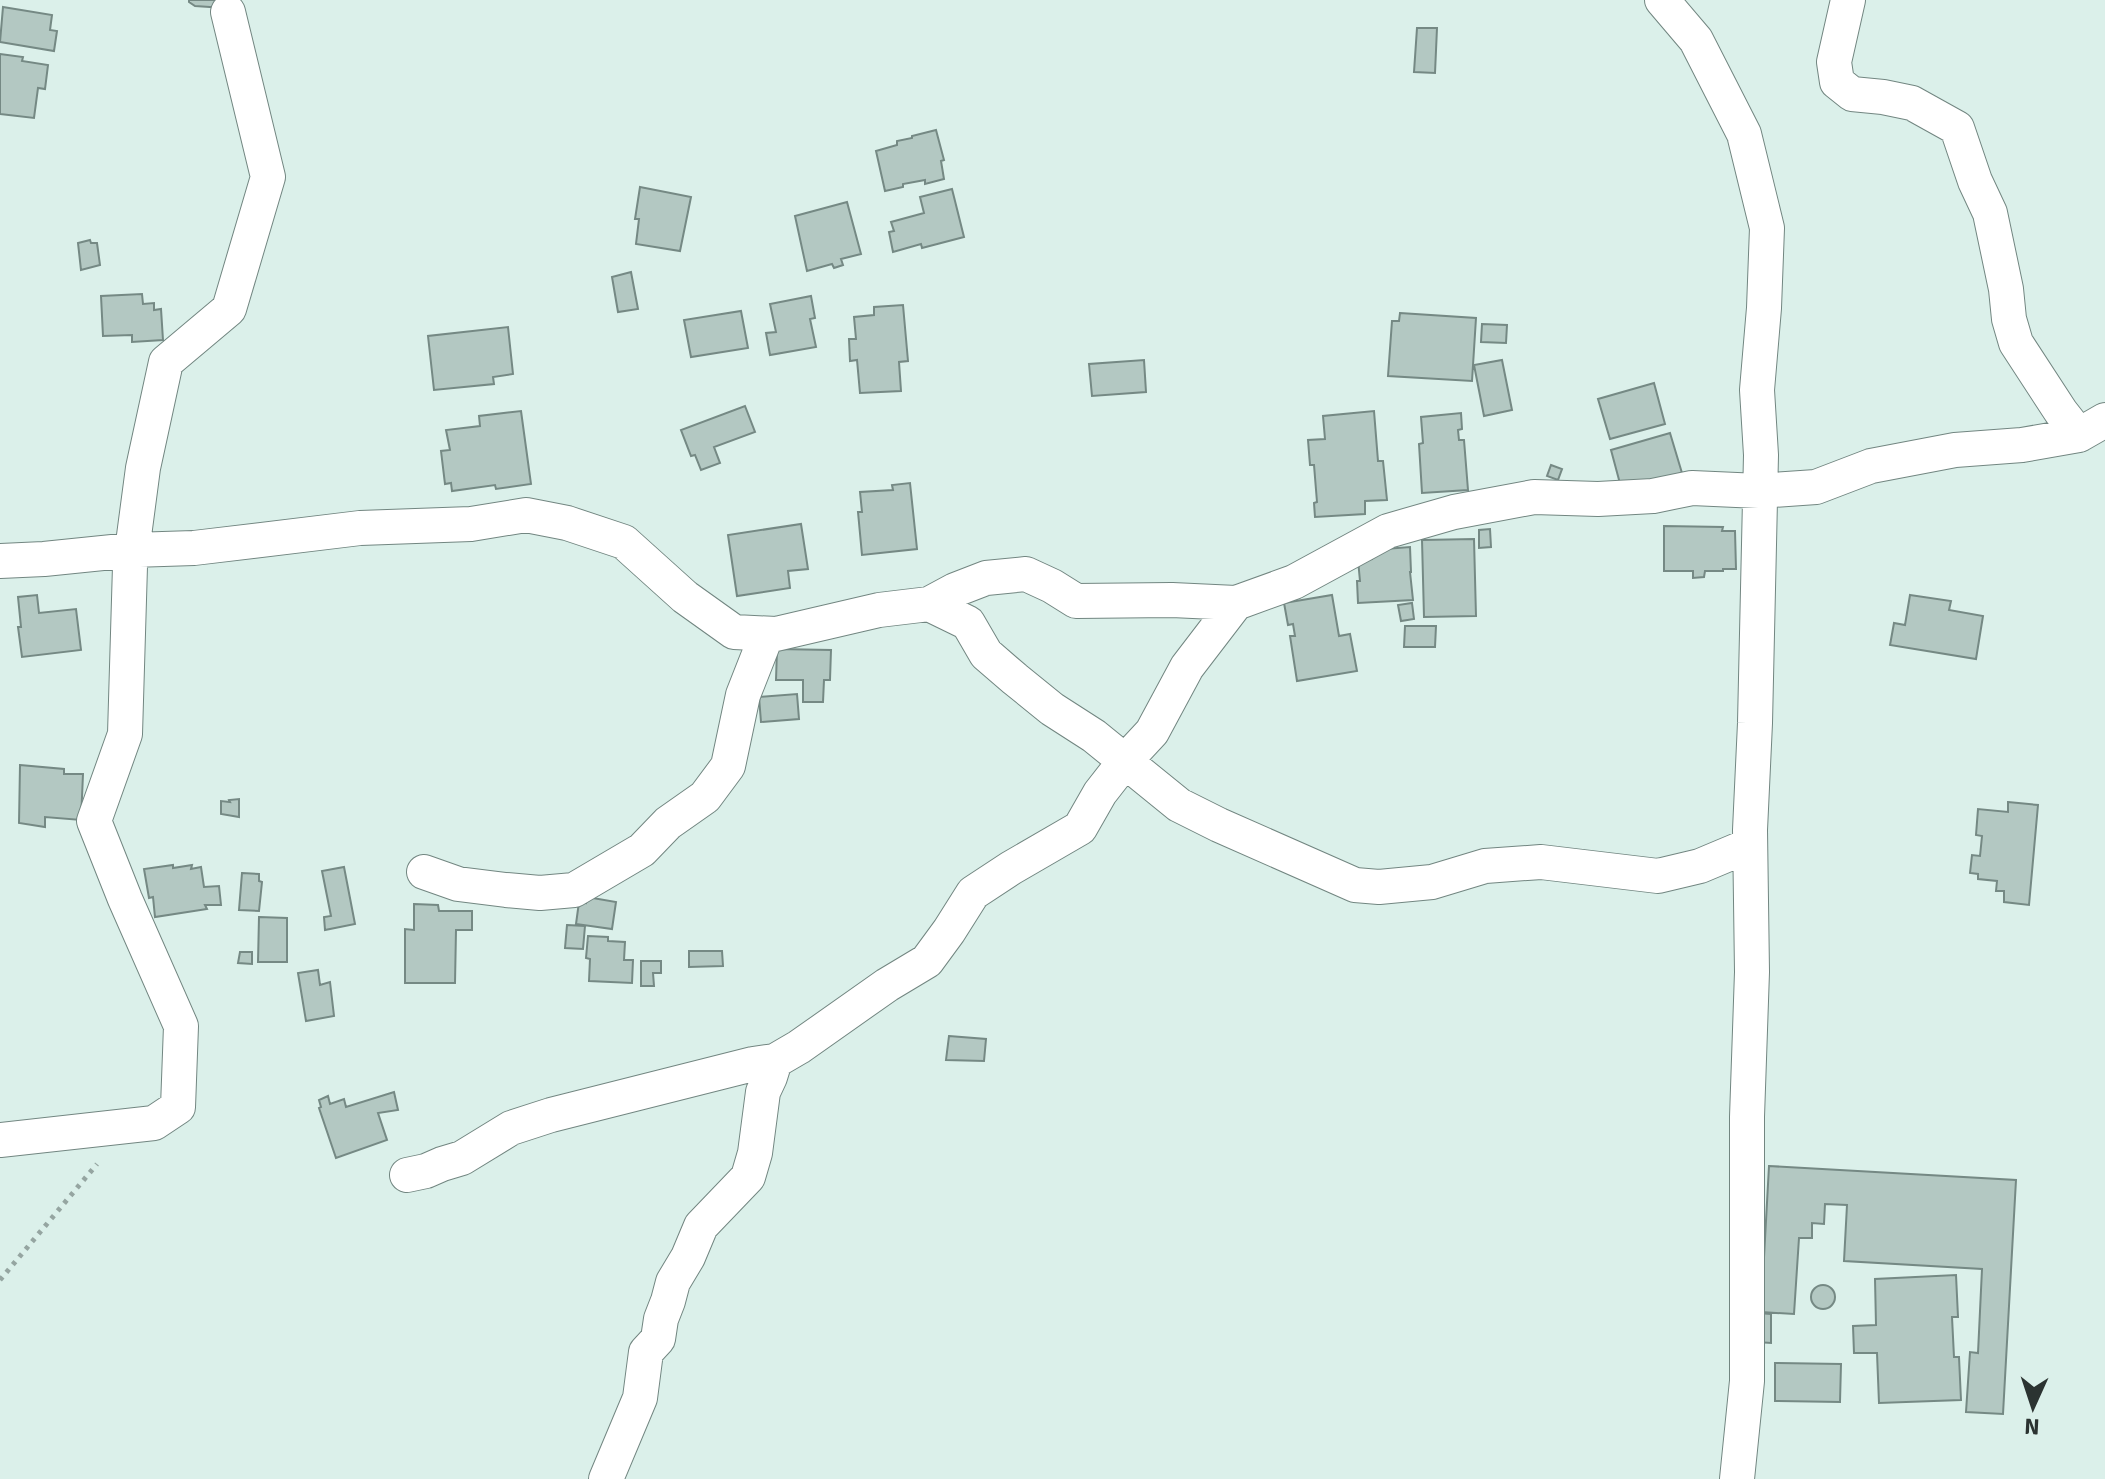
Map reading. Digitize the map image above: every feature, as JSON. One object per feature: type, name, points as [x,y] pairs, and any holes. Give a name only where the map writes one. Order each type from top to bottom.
[{"type":"street","points":[[1662,0],[1696,40],[1744,134],[1767,228],[1757,390],[1761,455],[1750,845],[1752,972],[1747,1117],[1747,1381],[1737,1479]]},
{"type":"street","points":[[1848,0],[1834,62],[1837,82],[1852,94],[1912,103],[1957,128],[1975,181],[1990,213],[2016,343],[2061,412],[2092,427]]},
{"type":"street","points":[[0,1140],[154,1123],[178,1107],[181,1026],[94,821],[125,734],[132,550],[143,468],[166,362],[229,309],[268,177],[228,12]]},
{"type":"street","points":[[0,561],[194,548],[360,528],[471,524],[526,515],[567,523],[624,542],[685,597],[734,632],[776,634],[879,610],[929,604],[986,578],[1026,574],[1076,601],[1236,603],[1294,582],[1388,531],[1454,512],[1534,497],[1653,496],[1692,488],[1759,491],[1816,487],[1871,466],[1955,450],[2022,445],[2092,427]]},
{"type":"street","points":[[407,1175],[462,1158],[511,1128],[551,1115],[775,1061],[927,961],[973,893],[1080,828],[1100,793],[1152,732],[1187,667],[1236,603]]},
{"type":"street","points":[[929,604],[968,623],[986,654],[1052,709],[1094,736],[1179,805],[1355,885],[1379,887],[1432,882],[1485,866],[1541,862],[1658,876],[1700,866],[1750,845]]},
{"type":"street","points":[[424,872],[458,884],[506,890],[540,893],[574,890],[642,850],[668,823],[705,797],[728,766],[743,695],[767,634]]},
{"type":"street","points":[[606,1479],[640,1398],[646,1352],[658,1339],[673,1282],[701,1226],[748,1177],[755,1153],[763,1092],[775,1061]]},
{"type":"path","points":[[0,1280],[129,1126]]},
{"type":"building","points":[[189,0],[240,0],[239,9],[195,6]]},
{"type":"building","points":[[3,7],[52,15],[50,30],[57,31],[54,51],[0,42]]},
{"type":"building","points":[[1417,28],[1437,28],[1435,73],[1414,72]]},
{"type":"building","points":[[0,54],[48,65],[45,89],[38,88],[34,118],[0,114]]},
{"type":"building","points":[[936,130],[944,160],[941,161],[944,179],[925,184],[925,180],[903,184],[903,187],[885,191],[876,151],[897,145],[897,141]]},
{"type":"building","points":[[640,187],[691,197],[680,251],[636,244],[639,219],[635,219]]},
{"type":"building","points":[[952,189],[964,237],[893,252],[889,232],[894,231],[891,222],[924,213],[920,197]]},
{"type":"building","points":[[847,202],[861,254],[841,259],[843,265],[834,268],[832,264],[807,271],[795,216]]},
{"type":"building","points":[[90,240],[97,243],[100,265],[81,270],[78,243]]},
{"type":"building","points":[[631,272],[638,309],[618,312],[612,277]]},
{"type":"building","points":[[142,294],[143,304],[154,303],[154,310],[161,309],[163,340],[132,342],[132,335],[103,336],[101,296]]},
{"type":"building","points":[[811,296],[815,318],[810,319],[816,347],[770,355],[766,333],[776,332],[770,304]]},
{"type":"building","points":[[903,305],[908,361],[899,362],[901,391],[860,393],[857,360],[850,361],[849,339],[856,339],[854,317],[874,315],[874,307]]},
{"type":"building","points":[[741,311],[748,348],[691,357],[684,320]]},
{"type":"building","points":[[1400,313],[1476,318],[1472,381],[1388,376],[1392,321],[1399,321]]},
{"type":"building","points":[[1482,324],[1507,325],[1506,343],[1481,342]]},
{"type":"building","points":[[508,327],[513,374],[493,377],[494,384],[434,390],[428,336]]},
{"type":"building","points":[[1144,360],[1146,392],[1092,396],[1089,364]]},
{"type":"building","points":[[1502,360],[1512,410],[1484,416],[1474,365]]},
{"type":"building","points":[[1654,383],[1665,424],[1610,439],[1598,399]]},
{"type":"building","points":[[745,406],[755,432],[714,447],[720,463],[701,470],[695,455],[691,456],[681,430]]},
{"type":"building","points":[[521,411],[531,484],[452,491],[451,483],[445,484],[441,451],[450,450],[446,430],[480,426],[479,416]]},
{"type":"building","points":[[1374,411],[1378,461],[1383,461],[1387,500],[1365,501],[1365,514],[1315,517],[1314,465],[1310,465],[1308,440],[1325,439],[1323,416]]},
{"type":"building","points":[[1461,413],[1462,429],[1458,430],[1459,440],[1464,440],[1468,490],[1422,493],[1421,417]]},
{"type":"building","points":[[1670,433],[1682,473],[1622,491],[1611,450]]},
{"type":"building","points":[[1551,465],[1562,469],[1558,480],[1547,476]]},
{"type":"building","points":[[910,483],[917,549],[862,555],[858,512],[862,512],[860,492],[893,490],[892,485]]},
{"type":"building","points":[[801,524],[808,569],[788,571],[790,588],[737,596],[728,535]]},
{"type":"building","points":[[1664,526],[1723,527],[1722,531],[1735,531],[1736,569],[1705,571],[1704,577],[1693,578],[1693,571],[1664,571]]},
{"type":"building","points":[[1490,529],[1491,547],[1479,548],[1479,530]]},
{"type":"building","points":[[1474,539],[1476,616],[1424,617],[1422,540]]},
{"type":"building","points":[[1410,547],[1413,600],[1358,603],[1358,560],[1372,559],[1372,550]]},
{"type":"building","points":[[37,595],[39,613],[76,609],[81,650],[22,657],[18,597]]},
{"type":"building","points":[[1332,595],[1339,636],[1350,634],[1357,671],[1297,681],[1290,636],[1295,636],[1293,624],[1288,625],[1284,603]]},
{"type":"building","points":[[1910,595],[1951,601],[1949,610],[1983,616],[1976,659],[1890,645],[1894,623],[1905,625]]},
{"type":"building","points":[[1412,603],[1414,619],[1401,621],[1398,605]]},
{"type":"building","points":[[1405,626],[1436,626],[1435,647],[1404,647]]},
{"type":"building","points":[[777,649],[831,650],[830,680],[824,680],[823,702],[803,702],[803,680],[776,680]]},
{"type":"building","points":[[797,694],[799,719],[761,722],[759,697]]},
{"type":"building","points":[[20,765],[64,769],[64,774],[83,774],[81,820],[45,817],[45,827],[19,823]]},
{"type":"building","points":[[239,799],[239,817],[221,814],[221,801]]},
{"type":"building","points":[[2008,802],[2038,805],[2029,905],[2004,902],[2004,891],[1996,891],[1997,881],[1978,879],[1978,874],[1970,873],[1972,855],[1980,856],[1982,836],[1976,835],[1978,809],[2008,812]]},
{"type":"building","points":[[173,865],[173,868],[201,867],[204,887],[219,886],[221,905],[205,905],[207,909],[155,917],[153,897],[149,898],[144,869]]},
{"type":"building","points":[[344,867],[355,924],[325,930],[324,917],[331,916],[322,871]]},
{"type":"building","points":[[242,873],[259,874],[259,881],[262,882],[259,911],[239,910]]},
{"type":"building","points":[[587,897],[616,902],[612,929],[576,924],[579,902],[586,903]]},
{"type":"building","points":[[414,904],[438,905],[439,911],[472,911],[472,930],[456,930],[455,983],[405,983],[405,929],[414,930]]},
{"type":"building","points":[[259,917],[287,918],[287,962],[258,962]]},
{"type":"building","points":[[567,925],[585,926],[583,949],[565,948]]},
{"type":"building","points":[[588,936],[625,942],[624,960],[633,960],[632,983],[589,981],[590,959],[586,958]]},
{"type":"building","points":[[689,951],[722,951],[723,966],[689,967]]},
{"type":"building","points":[[240,952],[252,952],[252,964],[238,963]]},
{"type":"building","points":[[641,961],[661,961],[661,973],[653,973],[654,986],[641,986]]},
{"type":"building","points":[[318,970],[320,985],[330,982],[334,1016],[306,1021],[298,973]]},
{"type":"building","points":[[949,1036],[986,1039],[984,1061],[946,1060]]},
{"type":"building","points":[[394,1092],[398,1110],[378,1113],[387,1140],[336,1158],[319,1100],[328,1096],[330,1104],[344,1099],[346,1107]]},
{"type":"building","points":[[1769,1166],[2016,1180],[2003,1414],[1966,1412],[1970,1352],[1978,1353],[1982,1269],[1844,1261],[1847,1205],[1825,1204],[1824,1224],[1812,1223],[1812,1238],[1799,1238],[1794,1314],[1761,1312]]},
{"type":"building","points":[[1956,1275],[1958,1317],[1952,1317],[1954,1357],[1959,1357],[1961,1400],[1879,1403],[1877,1353],[1854,1353],[1853,1326],[1876,1325],[1875,1279]]},
{"type":"building","points":[[1823,1285],[1834,1292],[1835,1297],[1828,1308],[1823,1309],[1812,1302],[1811,1297],[1818,1286]]},
{"type":"building","points":[[1758,1313],[1771,1314],[1771,1343],[1757,1342]]},
{"type":"building","points":[[1775,1363],[1841,1364],[1840,1402],[1775,1401]]}]
